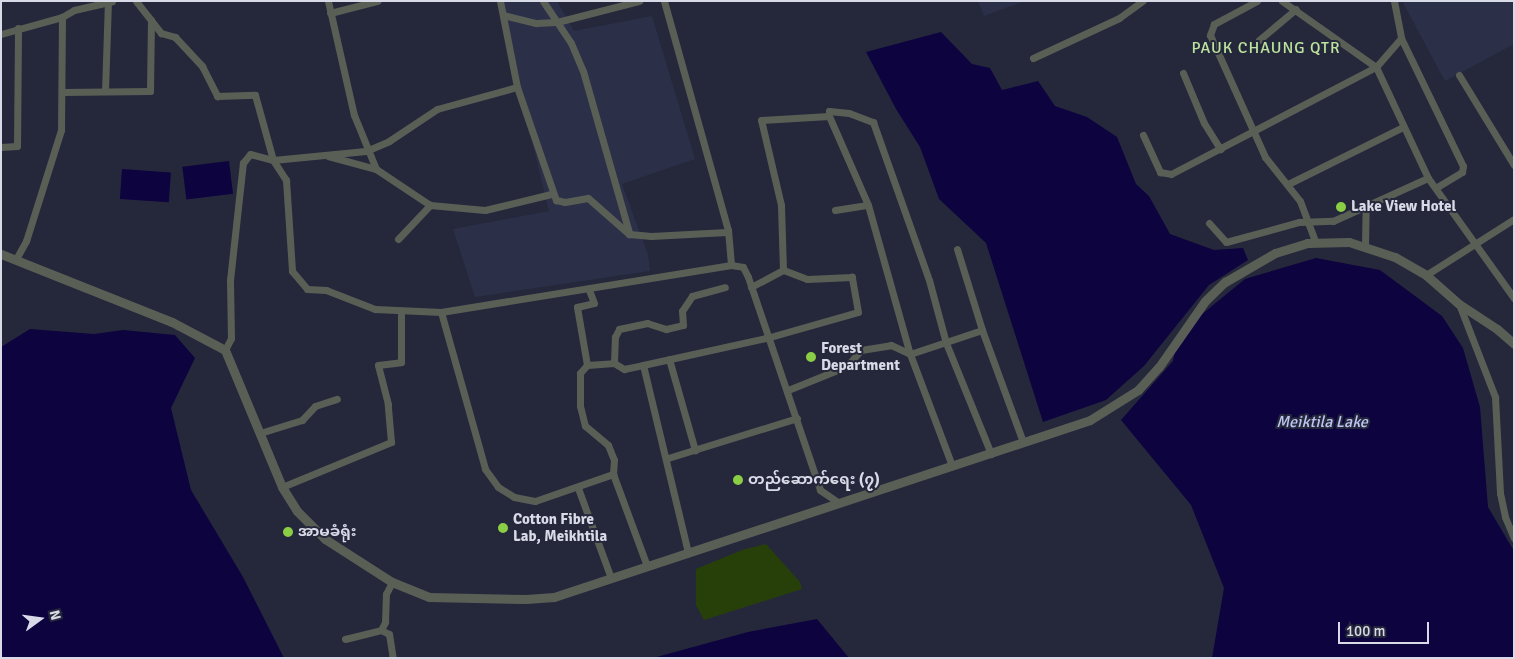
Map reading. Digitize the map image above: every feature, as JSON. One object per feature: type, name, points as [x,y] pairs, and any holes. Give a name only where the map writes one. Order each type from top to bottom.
[{"type":"street","points":[[72,1],[72,11]]},
{"type":"street","points":[[136,1],[161,33],[174,37],[202,66],[217,96],[255,95],[274,160],[286,180],[292,270],[298,281],[307,289],[326,290],[375,309],[441,312],[589,290],[718,264],[743,268],[770,337],[820,490],[838,502]]},
{"type":"street","points":[[328,1],[354,115],[366,151],[376,169]]},
{"type":"street","points":[[330,13],[377,1]]},
{"type":"street","points":[[500,1],[517,87],[551,194],[556,200],[565,202],[588,198],[629,234],[651,236],[727,232]]},
{"type":"street","points":[[543,1],[571,43],[583,71],[629,234]]},
{"type":"street","points":[[503,15],[536,22],[557,22],[639,1]]},
{"type":"street","points":[[664,1],[727,232],[731,265]]},
{"type":"street","points":[[1033,58],[1119,18],[1142,1]]},
{"type":"street","points":[[1256,1],[1214,24],[1209,30],[1252,132],[1265,157],[1288,184],[1309,223],[1315,241]]},
{"type":"street","points":[[1282,1],[1376,67],[1428,178],[1514,298]]},
{"type":"street","points":[[1394,1],[1401,38],[1463,166],[1462,172],[1434,188]]},
{"type":"street","points":[[1,34],[62,17],[72,11],[110,2],[105,91]]},
{"type":"street","points":[[1259,40],[1296,9]]},
{"type":"street","points":[[16,259],[26,241],[61,130],[62,17]]},
{"type":"street","points":[[62,92],[150,91],[151,19]]},
{"type":"street","points":[[1,147],[17,146],[18,28]]},
{"type":"street","points":[[1143,135],[1160,172],[1165,175],[1220,150],[1376,67],[1401,38]]},
{"type":"street","points":[[1183,73],[1204,122],[1220,150]]},
{"type":"street","points":[[1459,75],[1514,165]]},
{"type":"street","points":[[225,350],[232,338],[230,280],[243,163],[250,154],[274,160],[366,151],[389,141],[438,109],[517,87]]},
{"type":"street","points":[[952,466],[910,354],[868,205],[829,116],[829,111],[849,113],[872,122],[929,280],[946,344],[991,454]]},
{"type":"street","points":[[783,270],[781,205],[761,120],[829,116]]},
{"type":"street","points":[[1288,184],[1403,127]]},
{"type":"street","points":[[323,155],[376,169],[430,204],[485,210],[551,194]]},
{"type":"street","points":[[1209,223],[1226,242],[1299,222],[1333,221],[1428,178]]},
{"type":"street","points":[[398,239],[430,204]]},
{"type":"street","points":[[835,210],[868,205]]},
{"type":"street","points":[[1366,207],[1366,246]]},
{"type":"street","points":[[1426,275],[1473,242],[1514,219]]},
{"type":"street","points":[[1,254],[172,322],[225,350],[282,487],[297,511],[325,540],[392,582],[429,597],[526,599],[554,597],[1090,420],[1128,398],[1159,367],[1200,307],[1220,286],[1243,269],[1275,253],[1315,241],[1366,246],[1426,275],[1459,304],[1497,329],[1514,344]]},
{"type":"street","points":[[958,249],[982,330],[1023,442]]},
{"type":"street","points":[[586,365],[614,363],[624,368],[669,360],[770,337],[858,312],[852,277],[807,279],[783,270],[751,287]]},
{"type":"street","points":[[614,363],[615,337],[619,329],[646,323],[666,329],[683,325],[682,311],[692,296],[725,287]]},
{"type":"street","points":[[589,290],[594,302],[577,307],[586,365],[580,373],[580,406],[585,426],[608,445],[614,460],[613,474],[647,566]]},
{"type":"street","points":[[1459,304],[1495,397],[1500,493],[1505,517],[1514,538]]},
{"type":"street","points":[[282,487],[391,442],[388,404],[378,365],[401,362],[401,311]]},
{"type":"street","points":[[441,312],[485,469],[498,487],[514,497],[535,501],[578,488],[613,474]]},
{"type":"street","points":[[788,390],[847,366],[860,350],[891,345],[910,354],[946,344],[982,330]]},
{"type":"street","points":[[669,360],[695,450]]},
{"type":"street","points":[[643,365],[668,458],[688,552]]},
{"type":"street","points":[[260,433],[302,420],[315,406],[337,399]]},
{"type":"street","points":[[668,458],[797,418]]},
{"type":"street","points":[[578,488],[611,578]]},
{"type":"street","points":[[382,630],[386,622],[386,594],[392,582]]},
{"type":"street","points":[[345,639],[382,630],[389,634],[393,658]]},
{"type":"shaded area","points":[[498,1],[557,1],[574,31],[652,16],[695,159],[622,184],[648,255],[650,271],[475,297],[453,229],[549,211]]},
{"type":"shaded area","points":[[978,1],[1025,1],[984,16]]},
{"type":"shaded area","points":[[1402,1],[1514,1],[1514,44],[1445,81]]},
{"type":"green space","points":[[766,544],[800,582],[802,589],[704,620],[696,605],[696,569],[742,550]]},
{"type":"water","points":[[941,32],[972,64],[990,68],[1002,90],[1038,81],[1055,106],[1087,117],[1117,137],[1136,184],[1149,196],[1170,234],[1214,250],[1243,248],[1248,260],[1209,285],[1144,366],[1106,400],[1043,422],[986,243],[939,199],[920,147],[896,109],[866,52]]},
{"type":"water","points":[[229,161],[233,194],[186,199],[182,167]]},
{"type":"water","points":[[122,169],[171,172],[169,202],[120,199]]},
{"type":"water","name":"Meiktila Lake","points":[[1316,258],[1380,270],[1442,316],[1463,348],[1480,407],[1488,507],[1514,551],[1514,658],[1212,658],[1224,588],[1191,505],[1121,420],[1173,361],[1176,346],[1196,319],[1245,279]]},
{"type":"water","points":[[30,329],[94,334],[123,330],[175,335],[195,358],[171,408],[191,490],[243,577],[284,658],[1,658],[1,347]]},
{"type":"water","points":[[817,619],[849,658],[653,658],[748,632]]},
{"type":"place","name":"Lake View Hotel","points":[[1341,207]]},
{"type":"place","name":"Forest Department","points":[[811,357]]},
{"type":"place","name":"တည်ဆောက်ရေး (၇)","points":[[738,480]]},
{"type":"place","name":"Cotton Fibre Lab, Meikhtila","points":[[503,528]]},
{"type":"place","name":"အာမခံရုံး","points":[[288,532]]},
{"type":"district","name":"PAUK CHAUNG QTR","points":[[1266,48]]}]
